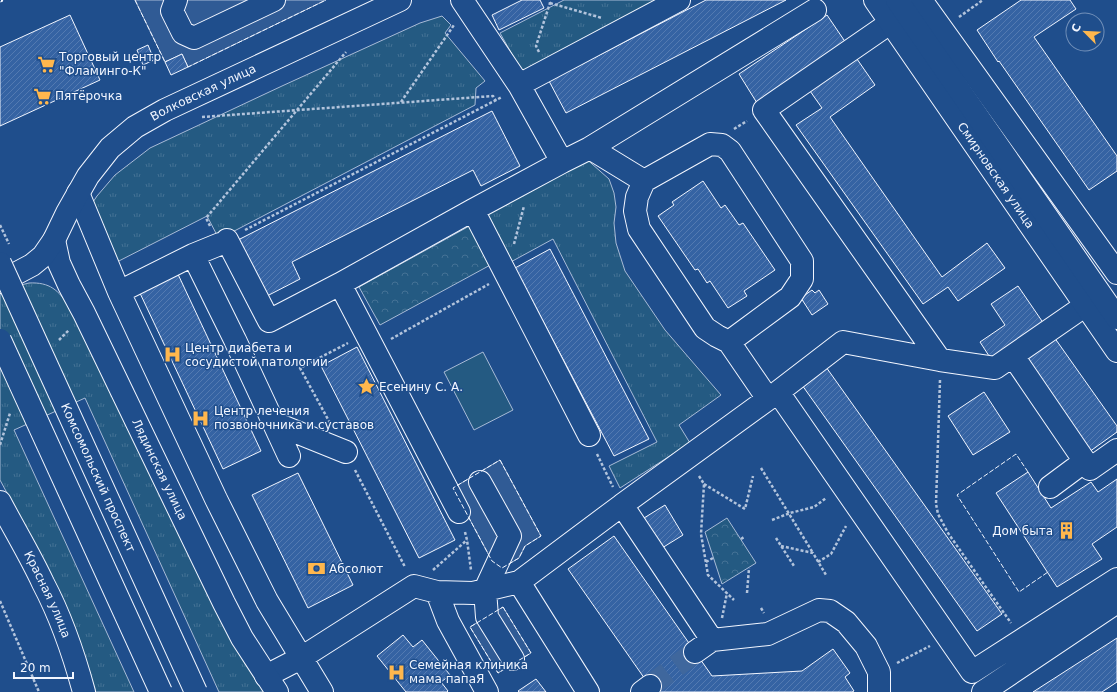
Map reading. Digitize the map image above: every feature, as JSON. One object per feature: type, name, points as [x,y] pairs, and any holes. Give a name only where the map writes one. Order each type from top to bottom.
[{"type":"main road","points":[[176,0],[172,11],[183,33],[194,38],[274,0]]},
{"type":"main road","points":[[462,0],[518,86],[562,162]]},
{"type":"main road","points":[[518,86],[679,0]]},
{"type":"main road","name":"Смирновская улица","points":[[875,0],[1117,351]]},
{"type":"main road","name":"Смирновская улица","points":[[897,0],[1117,318]]},
{"type":"main road","points":[[921,0],[1117,273]]},
{"type":"main road","name":"Волковская улица","points":[[0,282],[38,261],[48,250],[88,176],[110,148],[135,127],[165,110],[392,2]]},
{"type":"main road","points":[[119,292],[193,255],[223,242],[269,321],[590,148],[815,10]]},
{"type":"main road","points":[[890,23],[764,110],[940,360]]},
{"type":"main road","points":[[728,342],[790,298],[802,279],[802,261],[730,151],[722,145],[710,144],[644,181],[637,196],[635,211],[639,229],[705,328],[728,342],[773,396],[842,486],[972,672],[1117,579]]},
{"type":"main road","points":[[590,148],[644,181]]},
{"type":"main road","points":[[78,193],[119,292],[216,499],[267,601],[322,692]]},
{"type":"main road","points":[[473,210],[589,435]]},
{"type":"main road","name":"Лядинская улица","points":[[54,240],[59,263],[68,285],[84,312],[224,603],[242,638],[272,684]]},
{"type":"main road","points":[[193,255],[235,340],[289,456]]},
{"type":"main road","name":"Комсомольский проспект","points":[[0,264],[196,692]]},
{"type":"main road","points":[[340,284],[459,512]]},
{"type":"main road","points":[[272,684],[301,658],[414,586],[437,592],[479,592],[519,582],[773,396],[843,342],[940,360],[995,368],[1086,305]]},
{"type":"main road","points":[[0,340],[160,692]]},
{"type":"main road","points":[[1013,356],[1090,469],[1117,450]]},
{"type":"main road","points":[[274,422],[346,452]]},
{"type":"main road","points":[[1050,487],[1085,461]]},
{"type":"main road","points":[[480,482],[510,536],[479,592],[487,617],[513,659]]},
{"type":"main road","name":"Красная улица","points":[[0,502],[44,583],[59,616],[84,692]]},
{"type":"main road","points":[[622,506],[703,646],[768,634],[818,610],[830,611],[846,622],[866,646],[879,682]]},
{"type":"main road","points":[[519,582],[588,692]]},
{"type":"main road","points":[[437,592],[448,621],[487,692]]},
{"type":"main road","points":[[983,692],[1117,602]]},
{"type":"path","points":[[955,20],[983,0]]},
{"type":"path","points":[[550,68],[536,46],[549,2],[630,26]]},
{"type":"path","points":[[401,102],[454,24],[451,20]]},
{"type":"path","points":[[206,218],[346,52]]},
{"type":"path","points":[[223,242],[496,101],[518,86]]},
{"type":"path","points":[[201,117],[493,96],[496,101]]},
{"type":"path","points":[[710,144],[764,110]]},
{"type":"path","points":[[330,424],[300,368],[370,341],[506,274],[532,178]]},
{"type":"path","points":[[940,360],[936,504],[938,514],[948,533],[1022,640]]},
{"type":"path","points":[[589,435],[622,506]]},
{"type":"path","points":[[346,452],[414,586],[467,540]]},
{"type":"path","points":[[687,458],[704,484],[745,509],[753,476]]},
{"type":"path","points":[[761,468],[790,513],[826,575]]},
{"type":"path","points":[[704,484],[701,534],[708,575],[734,600]]},
{"type":"path","points":[[772,520],[790,513],[814,507],[842,486]]},
{"type":"path","points":[[818,562],[832,554],[850,520],[860,511]]},
{"type":"path","points":[[459,512],[479,592]]},
{"type":"path","points":[[776,538],[794,566]]},
{"type":"path","points":[[781,546],[813,553]]},
{"type":"path","points":[[706,562],[713,558]]},
{"type":"path","points":[[747,593],[749,568]]},
{"type":"path","points":[[722,618],[727,593]]},
{"type":"path","points":[[0,601],[39,692]]},
{"type":"path","points":[[879,682],[948,637]]},
{"type":"green space","points":[[564,0],[656,0],[522,72],[500,33]]},
{"type":"green space","points":[[442,16],[451,25],[445,33],[485,81],[476,88],[475,105],[219,239],[207,216],[111,265],[87,211],[97,196],[115,175],[150,148],[420,23]]},
{"type":"green space","points":[[583,156],[609,179],[614,193],[616,207],[614,223],[616,243],[625,271],[665,330],[721,395],[679,425],[690,443],[620,488],[609,466],[657,442],[553,239],[507,264],[480,211]]},
{"type":"green space","points":[[473,224],[494,263],[380,325],[359,287]]},
{"type":"green space","points":[[29,283],[43,284],[53,288],[70,307],[265,692],[219,692],[85,398],[14,430],[134,692],[94,692],[53,578],[0,480],[0,294],[17,286]]},
{"type":"green space","points":[[483,352],[513,410],[474,430],[444,372]]},
{"type":"green space","points":[[727,518],[756,563],[722,584],[705,532]]},
{"type":"shaded area","points":[[135,0],[326,0],[188,67],[182,54],[165,62]]},
{"type":"shaded area","points":[[500,460],[541,536],[525,546],[519,558],[502,568],[492,561],[453,488]]},
{"type":"shaded area","points":[[503,607],[531,653],[498,673],[470,627]]},
{"type":"building","points":[[522,0],[540,0],[544,8],[499,30],[492,15]]},
{"type":"building","points":[[706,0],[786,0],[566,113],[549,81]]},
{"type":"building","points":[[1021,0],[1070,0],[1076,9],[1072,12],[1065,12],[1065,16],[1034,37],[1117,156],[1117,171],[1089,190],[977,30]]},
{"type":"building","name":"Торговый центр \"Фламинго-К\"","points":[[70,15],[100,80],[0,126],[0,47]]},
{"type":"building","points":[[827,15],[846,43],[757,103],[739,74]]},
{"type":"building","points":[[148,45],[154,60],[143,65],[137,50]]},
{"type":"building","points":[[182,54],[188,67],[171,75],[165,62]]},
{"type":"building","points":[[857,59],[875,85],[830,117],[942,277],[987,243],[1005,268],[958,301],[948,287],[923,304],[796,125],[822,108],[810,91]]},
{"type":"building","points":[[492,111],[520,166],[481,186],[473,170],[292,262],[300,279],[267,296],[238,240]]},
{"type":"building","points":[[703,181],[721,208],[725,205],[739,225],[743,223],[775,270],[744,291],[747,296],[728,308],[710,281],[707,283],[698,269],[695,270],[658,216],[674,205],[672,202]]},
{"type":"building","points":[[550,249],[649,439],[614,456],[515,268]]},
{"type":"building","points":[[176,270],[261,451],[223,469],[138,289]]},
{"type":"building","points":[[1018,286],[1044,324],[991,359],[980,342],[1005,325],[991,304]]},
{"type":"building","points":[[812,290],[815,293],[819,290],[828,304],[812,315],[801,298]]},
{"type":"building","points":[[1054,337],[1117,426],[1117,432],[1089,452],[1023,358]]},
{"type":"building","points":[[357,347],[455,540],[419,558],[321,366]]},
{"type":"building","points":[[826,367],[1002,614],[977,631],[802,385]]},
{"type":"building","points":[[984,392],[1010,432],[973,455],[948,416]]},
{"type":"building","name":"Дом быта","points":[[1028,472],[1051,508],[1091,482],[1098,492],[1117,479],[1117,527],[1092,544],[1102,559],[1057,587],[996,493]]},
{"type":"building","points":[[298,473],[353,585],[308,608],[252,495]]},
{"type":"building","points":[[665,505],[683,535],[662,548],[644,518]]},
{"type":"building","points":[[614,536],[712,676],[802,671],[833,649],[850,673],[845,677],[854,691],[654,692],[568,569]]},
{"type":"building","points":[[403,635],[413,647],[422,640],[450,675],[441,682],[448,691],[447,692],[406,692],[377,656]]},
{"type":"building","points":[[1117,638],[1117,682],[1102,692],[1033,692]]},
{"type":"building","points":[[536,679],[546,692],[518,691]]},
{"type":"tunnel","points":[[650,686],[695,652]]},
{"type":"fence","points":[[135,0],[165,62],[167,61]]},
{"type":"fence","points":[[188,66],[326,0]]},
{"type":"fence","points":[[1028,472],[1016,454],[957,495],[1019,592],[1048,572]]},
{"type":"fence","points":[[500,460],[541,536],[525,546],[519,558],[502,568],[492,561],[453,488],[500,460]]},
{"type":"fence","points":[[503,607],[531,653],[498,673],[470,627],[503,607]]},
{"type":"place","name":"Торговый центр \"Фламинго-К\"","points":[[46,64]]},
{"type":"place","name":"Пятёрочка","points":[[42,96]]},
{"type":"place","name":"Центр диабета и сосудистой патологии","points":[[172,355]]},
{"type":"place","name":"Есенину С. А.","points":[[366,387]]},
{"type":"place","name":"Центр лечения позвоночника и суставов","points":[[201,418]]},
{"type":"place","name":"Дом быта","points":[[1066,531]]},
{"type":"place","name":"Абсолют","points":[[316,569]]},
{"type":"place","name":"Семейная клиника мама папаЯ","points":[[396,672]]}]
